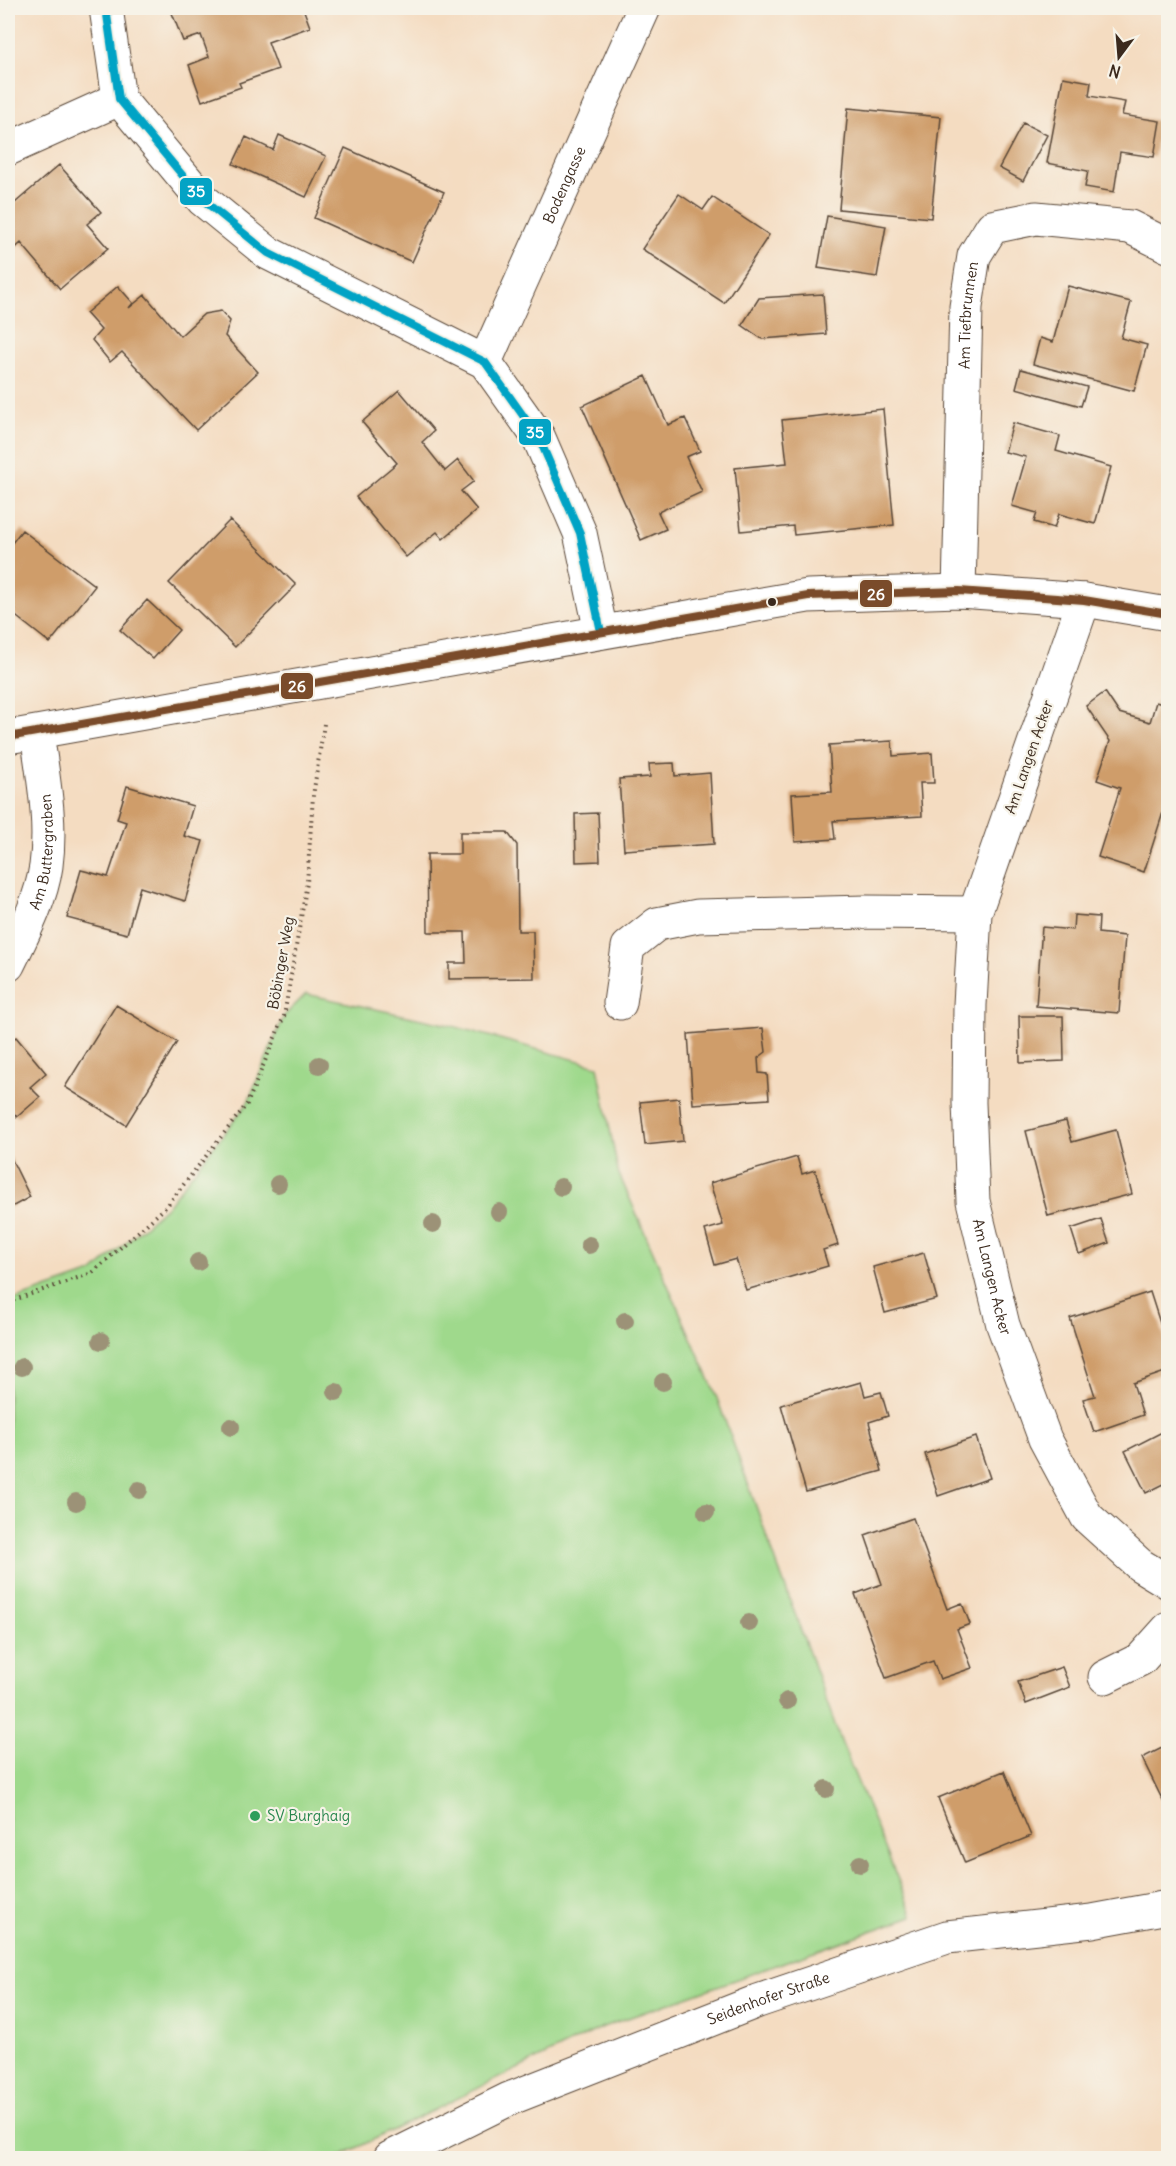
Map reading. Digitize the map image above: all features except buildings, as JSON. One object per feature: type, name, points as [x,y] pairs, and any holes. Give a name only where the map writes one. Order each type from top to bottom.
[{"type":"street","points":[[106,8],[119,99],[203,200],[268,253],[485,362],[539,438],[580,533],[601,633]]},
{"type":"street","name":"Bodengasse","points":[[485,362],[644,8]]},
{"type":"street","points":[[8,149],[119,99]]},
{"type":"street","name":"Am Tiefbrunnen","points":[[959,591],[966,307],[974,256],[992,227],[1036,218],[1130,227],[1168,246]]},
{"type":"street","points":[[22,735],[808,596],[959,591],[1084,600],[1168,614]]},
{"type":"street","name":"Am Langen Acker","points":[[1084,600],[975,913],[969,1037],[973,1201],[1004,1325],[1045,1438],[1087,1517],[1140,1564],[1168,1582]]},
{"type":"street","name":"Am Buttergraben","points":[[8,965],[30,920],[46,867],[48,815],[22,735]]},
{"type":"street","points":[[620,1003],[628,947],[657,924],[698,916],[764,913],[975,913]]},
{"type":"street","points":[[1105,1677],[1141,1659],[1168,1629]]},
{"type":"street","name":"Seidenhofer Straße","points":[[390,2158],[520,2095],[758,2001],[947,1937],[1092,1921],[1168,1907]]},
{"type":"path","name":"Böbinger Weg","points":[[8,1302],[92,1273],[166,1207],[247,1104],[284,1016],[307,883],[313,796],[330,680]]},
{"type":"green space","points":[[306,994],[449,1025],[598,1066],[618,1172],[714,1390],[842,1744],[913,1916],[603,2027],[336,2158],[8,2158],[8,1302],[92,1273],[166,1207],[247,1104],[284,1016]]},
{"type":"transit line","name":"35","points":[[106,8],[119,99],[203,200],[268,253],[485,362],[539,438],[580,533],[601,632]]},
{"type":"transit line","name":"26","points":[[8,737],[808,596],[959,591],[1084,600],[1168,614]]},
{"type":"place","name":"SV Burghaig","points":[[255,1816]]}]
